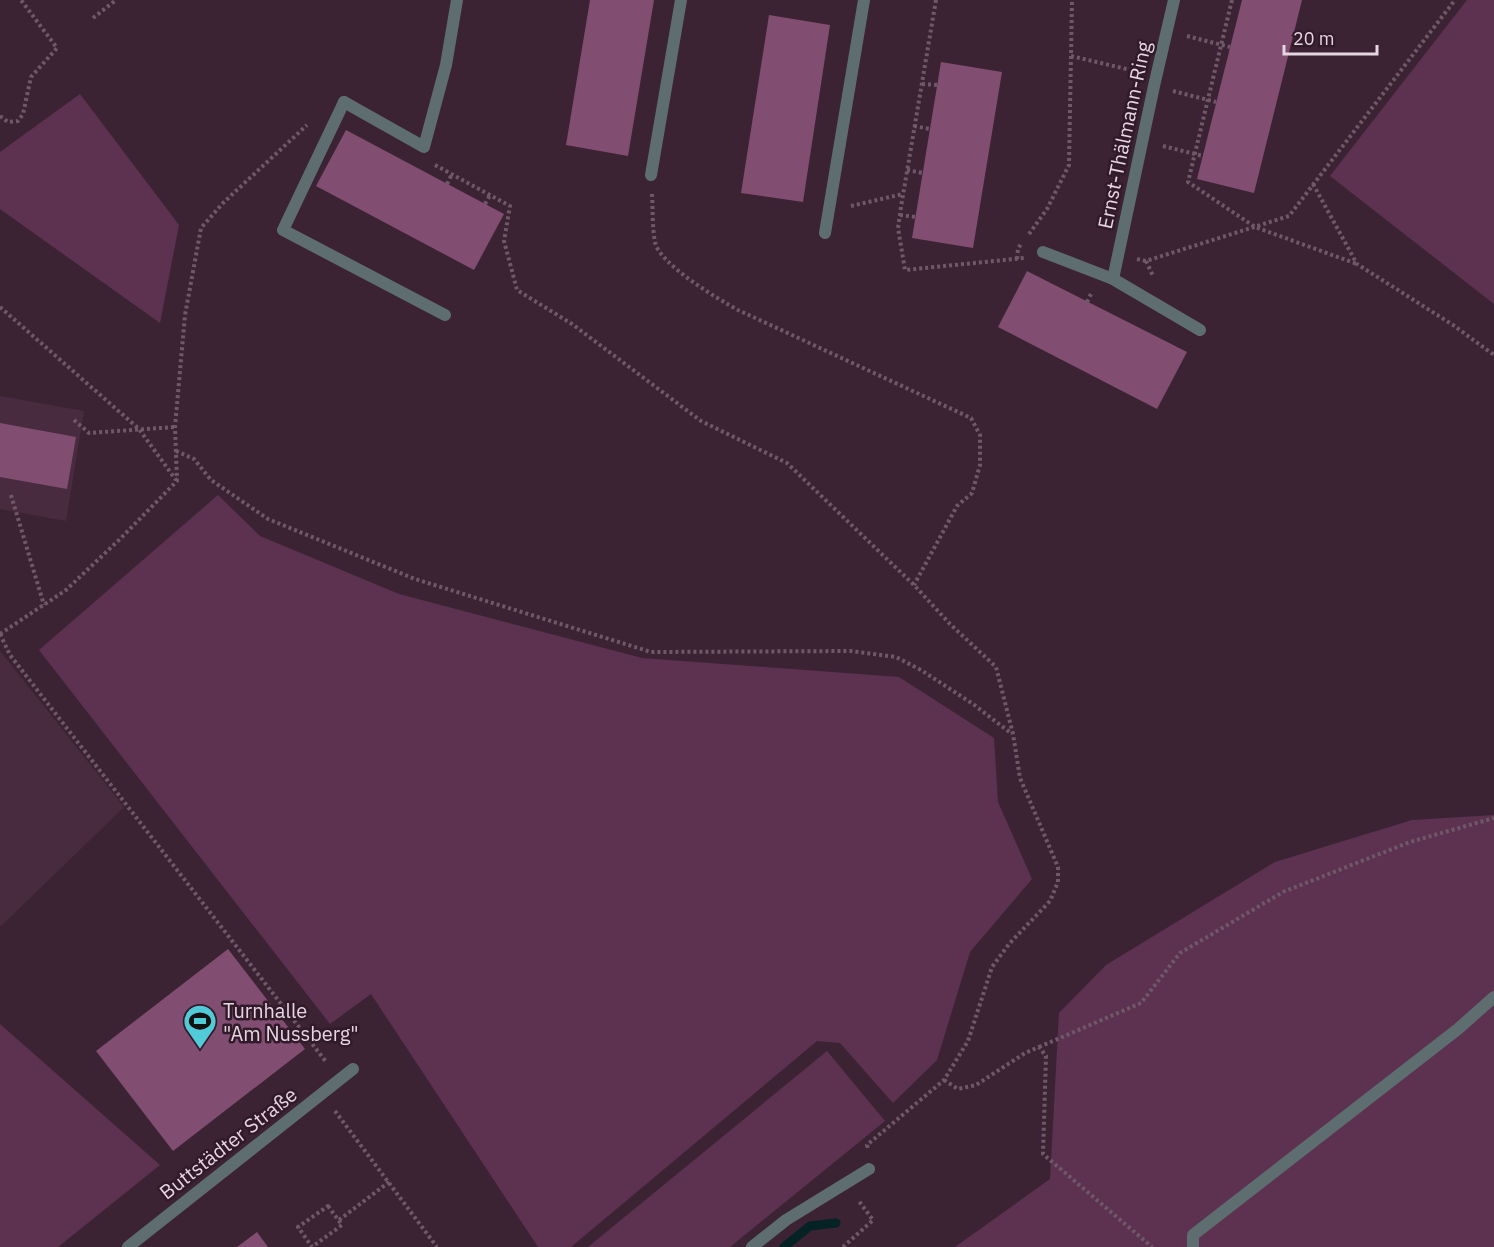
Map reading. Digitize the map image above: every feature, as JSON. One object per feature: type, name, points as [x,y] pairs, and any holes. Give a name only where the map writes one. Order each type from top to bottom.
[{"type":"street","points":[[445,315],[283,230],[344,102],[424,147],[446,65],[458,0]]},
{"type":"street","points":[[651,175],[681,0]]},
{"type":"street","points":[[825,233],[864,0]]},
{"type":"street","name":"Ernst-Thälmann-Ring","points":[[1113,279],[1174,0]]},
{"type":"street","points":[[1043,252],[1113,279],[1200,330]]},
{"type":"street","points":[[1193,1247],[1193,1235],[1458,1029],[1494,997]]},
{"type":"street","name":"Buttstädter Straße","points":[[128,1247],[353,1069]]},
{"type":"street","points":[[752,1247],[786,1220],[869,1169]]},
{"type":"path","points":[[0,116],[8,122],[18,121],[23,114],[31,77],[57,48],[21,0]]},
{"type":"path","points":[[93,18],[116,0]]},
{"type":"path","points":[[936,0],[898,228],[905,270],[1031,257]]},
{"type":"path","points":[[1017,259],[1018,249],[1047,209],[1069,165],[1072,0]]},
{"type":"path","points":[[1232,0],[1188,182],[1255,226],[1357,264],[1453,325],[1494,355]]},
{"type":"path","points":[[1117,257],[1146,261],[1289,216],[1455,0]]},
{"type":"path","points":[[1167,31],[1230,48]]},
{"type":"path","points":[[1071,56],[1216,102]]},
{"type":"path","points":[[922,84],[937,85]]},
{"type":"path","points":[[309,124],[223,203],[201,228],[185,315],[175,427],[177,481],[66,590],[0,634],[10,655],[340,1080]]},
{"type":"path","points":[[915,126],[930,129]]},
{"type":"path","points":[[1142,140],[1203,156]]},
{"type":"path","points":[[432,163],[510,206],[504,241],[517,290],[572,324],[701,421],[787,463],[996,667],[1013,734],[1020,778],[1058,867],[1058,882],[1050,901],[1009,944],[992,967],[968,1041],[944,1080],[867,1145],[869,1169]]},
{"type":"path","points":[[907,170],[923,173]]},
{"type":"path","points":[[447,184],[452,174]]},
{"type":"path","points":[[651,175],[655,244],[662,255],[706,293],[971,418],[980,435],[980,465],[972,493],[957,506],[914,585]]},
{"type":"path","points":[[1313,184],[1357,264]]},
{"type":"path","points":[[829,211],[903,194]]},
{"type":"path","points":[[485,204],[490,195]]},
{"type":"path","points":[[900,215],[916,217]]},
{"type":"path","points":[[1146,261],[1156,282]]},
{"type":"path","points":[[0,307],[139,429],[177,481]]},
{"type":"path","points":[[74,420],[89,433],[175,427]]},
{"type":"path","points":[[176,451],[194,459],[211,480],[268,519],[415,579],[651,652],[851,651],[896,657],[939,681],[1013,734]]},
{"type":"path","points":[[11,495],[44,605]]},
{"type":"path","points":[[944,1080],[958,1089],[976,1085],[1025,1053],[1141,1003],[1180,953],[1283,892],[1410,842],[1494,818]]},
{"type":"path","points":[[1039,1047],[1046,1056],[1043,1154],[1152,1247]]},
{"type":"path","points":[[322,1094],[437,1247]]},
{"type":"path","points":[[339,1220],[389,1182]]},
{"type":"path","points":[[843,1247],[873,1220],[846,1183]]},
{"type":"path","points":[[328,1206],[342,1225],[312,1247],[298,1227],[328,1206]]},
{"type":"shaded area","points":[[1467,0],[1494,0],[1494,304],[1330,176]]},
{"type":"shaded area","points":[[80,94],[179,225],[160,323],[0,209],[0,152]]},
{"type":"shaded area","points":[[0,396],[84,411],[66,521],[0,509]]},
{"type":"shaded area","points":[[218,495],[260,536],[399,594],[642,658],[899,677],[994,738],[998,802],[1032,879],[970,952],[937,1060],[893,1103],[840,1043],[817,1041],[571,1247],[538,1247],[371,994],[330,1024],[39,650]]},
{"type":"shaded area","points":[[0,651],[124,807],[0,927]]},
{"type":"shaded area","points":[[1494,815],[1494,1247],[955,1247],[1050,1179],[1059,1013],[1106,965],[1275,862],[1412,820]]},
{"type":"shaded area","points":[[0,1024],[160,1165],[58,1247],[0,1247]]},
{"type":"shaded area","points":[[827,1051],[885,1121],[730,1247],[588,1247]]},
{"type":"building","points":[[590,0],[654,0],[628,156],[566,145]]},
{"type":"building","points":[[1242,0],[1302,0],[1254,193],[1197,179]]},
{"type":"building","points":[[769,15],[830,25],[803,202],[741,193]]},
{"type":"building","points":[[941,62],[1002,72],[973,248],[912,238]]},
{"type":"building","points":[[346,130],[504,214],[474,270],[316,186]]},
{"type":"building","points":[[1027,271],[1187,352],[1157,409],[998,327]]},
{"type":"building","points":[[0,423],[76,437],[67,489],[0,477]]},
{"type":"building","name":"Turnhalle \"Am Nussberg\"","points":[[228,949],[305,1049],[173,1151],[96,1051]]},
{"type":"building","points":[[257,1232],[268,1247],[237,1247]]},
{"type":"waterway","points":[[784,1247],[810,1226],[836,1223]]},
{"type":"place","name":"Turnhalle \"Am Nussberg\"","points":[[200,1050]]}]
